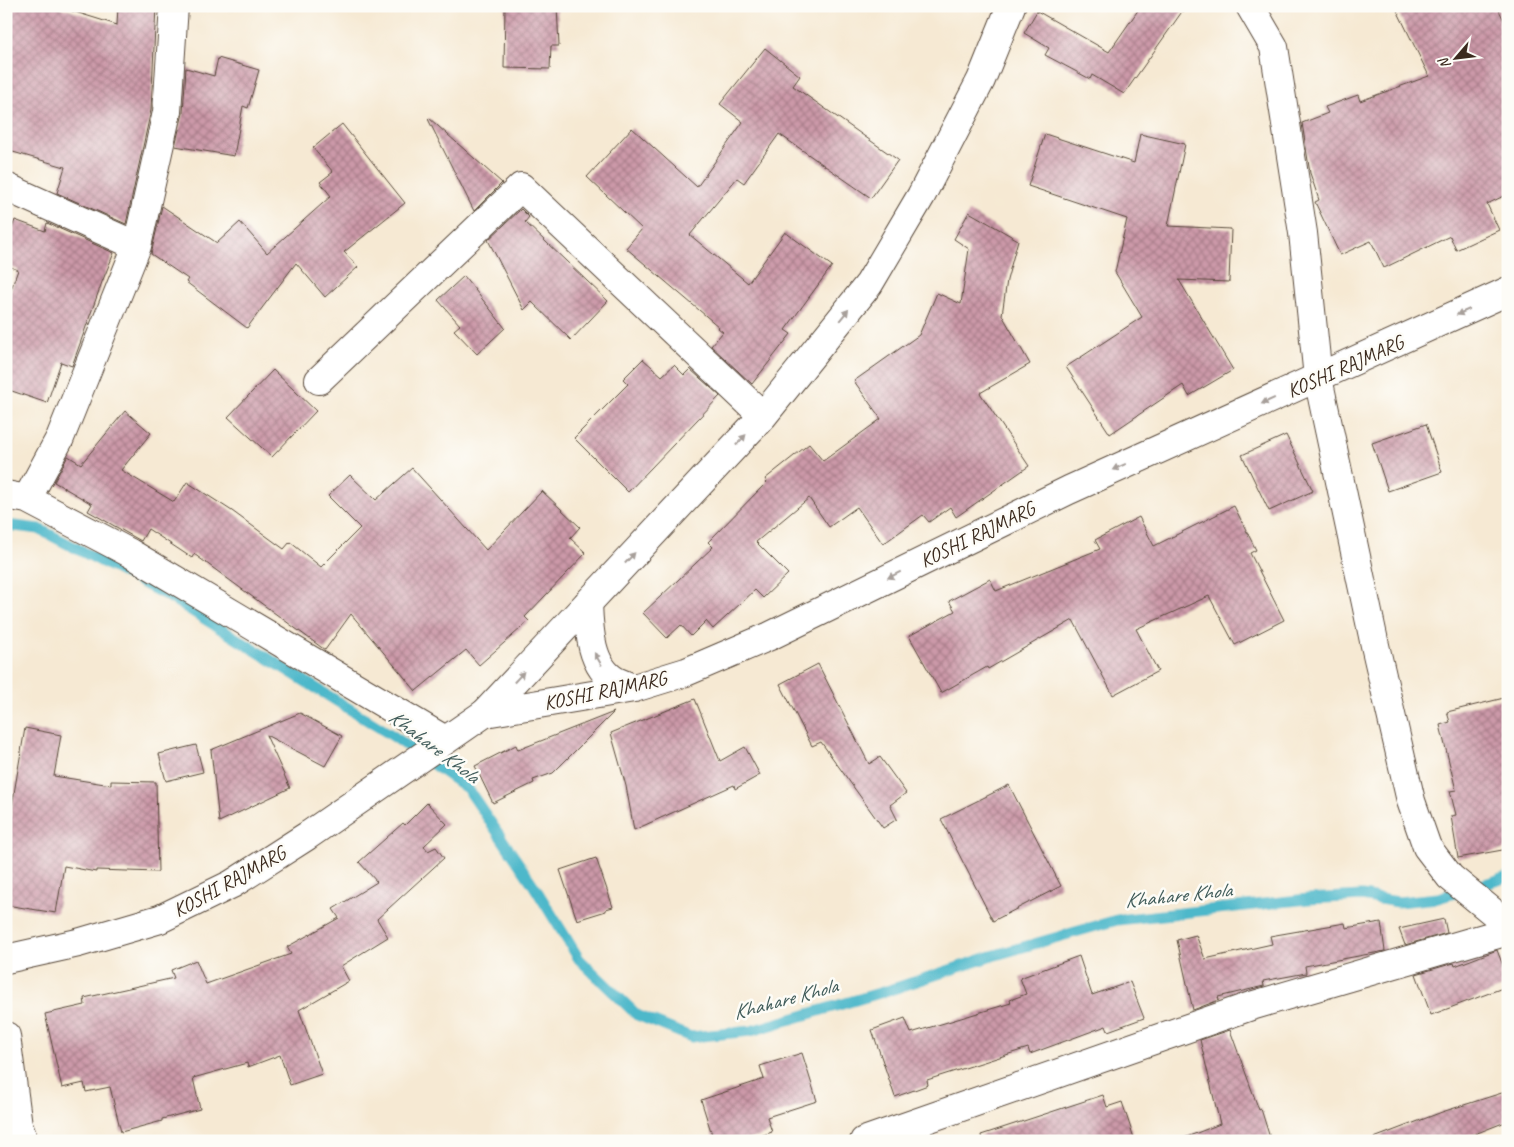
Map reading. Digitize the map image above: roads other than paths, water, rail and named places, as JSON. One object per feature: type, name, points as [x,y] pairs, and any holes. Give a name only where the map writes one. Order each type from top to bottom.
[{"type":"street","points":[[174,6],[167,112],[137,246],[60,438],[17,497],[130,553],[442,743]]},
{"type":"street","points":[[485,713],[763,416],[869,284],[921,196],[981,80],[1011,6]]},
{"type":"street","points":[[1250,6],[1274,47],[1303,233],[1318,378],[1374,640],[1411,801],[1427,847],[1450,877],[1503,924]]},
{"type":"street","points":[[6,187],[137,246]]},
{"type":"street","points":[[319,380],[521,187],[763,416]]},
{"type":"street","name":"KOSHI RAJMARG","points":[[6,959],[78,943],[160,919],[232,884],[308,836],[485,713],[634,688],[686,672],[770,636],[1069,490],[1508,292]]},
{"type":"street","points":[[588,603],[589,632],[593,650],[604,670],[614,680],[634,688]]},
{"type":"street","points":[[864,1141],[1251,1006],[1503,924]]},
{"type":"street","points":[[6,1036],[18,1125],[24,1141]]},
{"type":"waterway","name":"Khahare Khola","points":[[6,525],[39,529],[168,596],[393,736],[468,789],[534,886],[579,959],[637,1015],[691,1037],[751,1031],[893,989],[992,956],[1117,920],[1308,899],[1362,896],[1398,902],[1438,898],[1508,877]]}]
